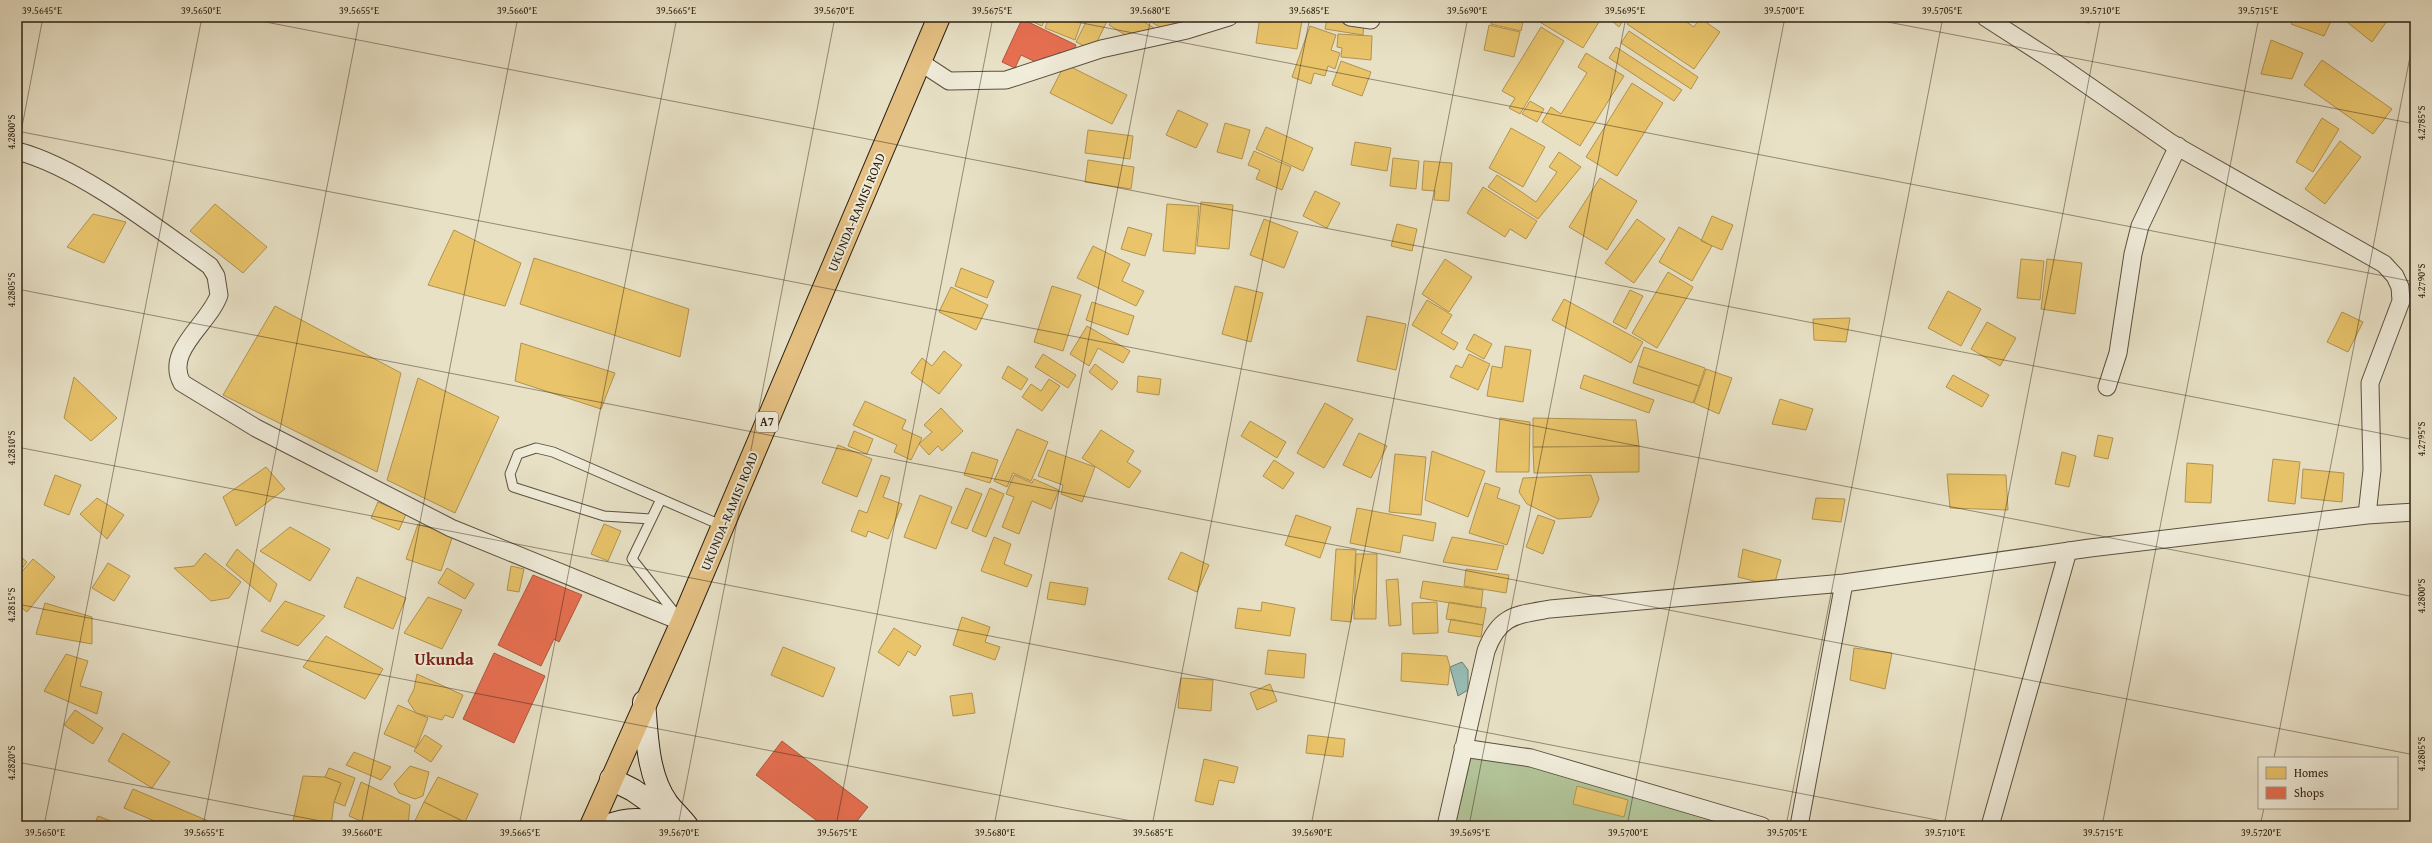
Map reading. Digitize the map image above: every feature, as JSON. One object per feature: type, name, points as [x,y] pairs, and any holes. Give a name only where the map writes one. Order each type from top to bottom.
[{"type":"highway","name":"UKUNDA-RAMISI ROAD","points":[[591,826],[644,702],[682,622],[939,17]]},
{"type":"main road","points":[[644,702],[652,768],[658,787],[667,803],[687,826]]},
{"type":"main road","points":[[611,780],[633,790],[684,826]]},
{"type":"main road","points":[[608,826],[628,819],[648,820],[667,826]]},
{"type":"street","points":[[920,62],[949,81],[1006,80],[1101,49],[1187,30],[1229,17]]},
{"type":"street","points":[[1350,17],[1371,20]]},
{"type":"street","points":[[1986,17],[2178,146],[2384,264],[2395,276],[2400,287],[2401,301],[2370,383],[2372,470],[2367,515]]},
{"type":"street","points":[[2107,387],[2118,353],[2133,254],[2140,226],[2178,146]]},
{"type":"street","points":[[17,151],[50,161],[114,200],[210,266],[216,276],[219,295],[177,360],[177,374],[182,383],[256,428],[451,528],[682,622]]},
{"type":"street","points":[[1446,826],[1463,748],[1490,639],[1498,626],[1516,615],[1550,609],[1844,583],[2068,551],[2367,515],[2415,512]]},
{"type":"street","points":[[1990,826],[2068,551]]},
{"type":"street","points":[[1799,826],[1844,583]]},
{"type":"street","points":[[1463,748],[1531,758],[1762,826]]},
{"type":"lane","points":[[651,519],[604,516],[513,487],[510,474],[518,454],[536,448],[553,452],[723,526]]},
{"type":"lane","points":[[661,499],[632,559],[682,622]]},
{"type":"green space","points":[[1471,757],[1529,765],[1734,826],[1455,826]]},
{"type":"water","points":[[1462,662],[1468,670],[1468,690],[1458,696],[1450,667]]},
{"type":"building: Homes","points":[[1022,17],[1046,17],[1042,26]]},
{"type":"building: Homes","points":[[1049,17],[1076,17],[1082,20],[1075,40],[1045,28]]},
{"type":"building: Homes","points":[[1086,17],[1109,17],[1093,50],[1076,42],[1088,18]]},
{"type":"building: Homes","points":[[1114,17],[1136,17],[1154,28],[1132,39],[1109,25]]},
{"type":"building: Homes","points":[[1143,17],[1177,17],[1168,32]]},
{"type":"building: Homes","points":[[1260,17],[1302,21],[1297,49],[1256,43]]},
{"type":"building: Homes","points":[[1493,17],[1524,17],[1521,31],[1491,24]]},
{"type":"building: Homes","points":[[1541,17],[1602,17],[1583,48],[1538,21]]},
{"type":"building: Homes","points":[[1607,17],[1625,17],[1619,27]]},
{"type":"building: Homes","points":[[1631,17],[1679,17],[1694,27],[1700,18],[1720,32],[1694,69],[1627,24]]},
{"type":"building: Homes","points":[[2066,17],[2091,17],[2089,23]]},
{"type":"building: Homes","points":[[2295,17],[2327,17],[2332,19],[2324,36],[2291,24]]},
{"type":"building: Homes","points":[[2350,17],[2378,17],[2387,21],[2372,42],[2347,22]]},
{"type":"building: Homes","points":[[1327,19],[1364,25],[1363,35],[1325,29]]},
{"type":"building: Homes","points":[[1489,25],[1520,32],[1514,57],[1484,50]]},
{"type":"building: Homes","points":[[1310,26],[1336,35],[1331,50],[1340,53],[1335,69],[1328,66],[1325,76],[1314,73],[1311,84],[1292,77]]},
{"type":"building: Homes","points":[[1541,27],[1564,41],[1520,114],[1509,108],[1515,98],[1502,91]]},
{"type":"building: Homes","points":[[1629,31],[1698,77],[1691,89],[1621,43]]},
{"type":"building: Homes","points":[[1338,34],[1372,36],[1371,60],[1341,57],[1342,48],[1337,47]]},
{"type":"building: Homes","points":[[2271,40],[2303,53],[2292,79],[2261,74]]},
{"type":"building: Homes","points":[[1616,47],[1682,90],[1674,101],[1609,58]]},
{"type":"building: Homes","points":[[1586,53],[1624,76],[1580,146],[1542,122],[1551,107],[1561,114],[1587,73],[1578,67]]},
{"type":"building: Homes","points":[[2322,60],[2392,109],[2373,134],[2304,85]]},
{"type":"building: Homes","points":[[1341,61],[1371,72],[1362,96],[1332,85]]},
{"type":"building: Homes","points":[[1065,64],[1127,95],[1112,124],[1050,93]]},
{"type":"building: Homes","points":[[1632,83],[1663,103],[1617,176],[1586,157]]},
{"type":"building: Homes","points":[[1530,101],[1544,109],[1537,122],[1522,114]]},
{"type":"building: Homes","points":[[1178,110],[1208,124],[1196,148],[1166,135]]},
{"type":"building: Homes","points":[[2322,118],[2339,129],[2313,172],[2296,162]]},
{"type":"building: Homes","points":[[1225,123],[1250,130],[1242,159],[1217,152]]},
{"type":"building: Homes","points":[[1266,127],[1313,148],[1303,171],[1256,149]]},
{"type":"building: Homes","points":[[1511,128],[1545,147],[1523,187],[1489,168]]},
{"type":"building: Homes","points":[[1088,130],[1133,136],[1130,159],[1085,153]]},
{"type":"building: Homes","points":[[2340,141],[2361,157],[2325,204],[2305,189]]},
{"type":"building: Homes","points":[[1355,142],[1391,148],[1387,171],[1351,165]]},
{"type":"building: Homes","points":[[1254,151],[1291,167],[1282,190],[1256,179],[1260,170],[1248,165]]},
{"type":"building: Homes","points":[[1559,152],[1581,167],[1538,219],[1488,187],[1497,175],[1536,202],[1557,172],[1549,167]]},
{"type":"building: Homes","points":[[1393,158],[1419,161],[1416,189],[1390,186]]},
{"type":"building: Homes","points":[[1088,160],[1134,167],[1131,189],[1085,182]]},
{"type":"building: Homes","points":[[1424,161],[1452,163],[1449,201],[1434,200],[1435,191],[1422,190]]},
{"type":"building: Homes","points":[[1600,178],[1637,201],[1607,250],[1569,227]]},
{"type":"building: Homes","points":[[1483,187],[1537,221],[1526,239],[1510,229],[1505,237],[1467,213]]},
{"type":"building: Homes","points":[[1315,191],[1340,203],[1327,228],[1303,216]]},
{"type":"building: Homes","points":[[1201,202],[1233,205],[1229,249],[1197,246]]},
{"type":"building: Homes","points":[[215,204],[267,247],[243,273],[190,231]]},
{"type":"building: Homes","points":[[1167,204],[1199,206],[1195,254],[1163,251]]},
{"type":"building: Homes","points":[[93,214],[126,222],[104,263],[67,247]]},
{"type":"building: Homes","points":[[1712,216],[1733,225],[1722,250],[1701,241]]},
{"type":"building: Homes","points":[[1264,219],[1298,232],[1284,268],[1250,255]]},
{"type":"building: Homes","points":[[1637,219],[1665,239],[1634,283],[1605,263]]},
{"type":"building: Homes","points":[[1397,224],[1417,229],[1412,251],[1391,246]]},
{"type":"building: Homes","points":[[1128,227],[1152,234],[1145,256],[1121,249]]},
{"type":"building: Homes","points":[[1679,227],[1712,246],[1692,281],[1659,262]]},
{"type":"building: Homes","points":[[454,230],[521,263],[505,306],[428,285]]},
{"type":"building: Homes","points":[[1093,246],[1130,264],[1122,281],[1144,291],[1136,306],[1077,278]]},
{"type":"building: Homes","points":[[534,258],[689,309],[680,357],[520,304]]},
{"type":"building: Homes","points":[[1445,259],[1472,277],[1449,312],[1422,294]]},
{"type":"building: Homes","points":[[2021,259],[2044,261],[2040,300],[2017,298]]},
{"type":"building: Homes","points":[[2047,259],[2082,263],[2075,314],[2041,309]]},
{"type":"building: Homes","points":[[961,268],[994,281],[987,298],[955,286]]},
{"type":"building: Homes","points":[[1668,272],[1693,287],[1657,348],[1632,333]]},
{"type":"building: Homes","points":[[1052,286],[1081,295],[1063,351],[1034,342]]},
{"type":"building: Homes","points":[[1235,286],[1263,293],[1251,342],[1222,334]]},
{"type":"building: Homes","points":[[951,287],[988,305],[976,330],[939,312]]},
{"type":"building: Homes","points":[[1630,290],[1643,296],[1626,329],[1613,322]]},
{"type":"building: Homes","points":[[1948,291],[1981,309],[1961,346],[1928,328]]},
{"type":"building: Homes","points":[[1564,299],[1643,342],[1631,363],[1552,320]]},
{"type":"building: Homes","points":[[1427,300],[1452,315],[1441,333],[1458,343],[1454,350],[1412,325]]},
{"type":"building: Homes","points":[[1092,302],[1134,316],[1128,335],[1086,320]]},
{"type":"building: Homes","points":[[275,306],[401,373],[377,472],[223,395]]},
{"type":"building: Homes","points":[[2342,312],[2363,322],[2348,352],[2327,342]]},
{"type":"building: Homes","points":[[1367,316],[1406,324],[1396,370],[1357,361]]},
{"type":"building: Homes","points":[[1850,318],[1846,342],[1814,340],[1813,319]]},
{"type":"building: Homes","points":[[1987,322],[2016,338],[2000,366],[1971,349]]},
{"type":"building: Homes","points":[[1087,326],[1130,351],[1123,363],[1098,348],[1089,366],[1070,354]]},
{"type":"building: Homes","points":[[1474,334],[1492,344],[1484,359],[1466,349]]},
{"type":"building: Homes","points":[[521,343],[615,373],[601,409],[515,381]]},
{"type":"building: Homes","points":[[1505,346],[1531,350],[1523,402],[1487,396],[1492,366],[1502,368]]},
{"type":"building: Homes","points":[[1644,347],[1705,368],[1699,386],[1638,366]]},
{"type":"building: Homes","points":[[944,351],[962,365],[939,394],[911,373],[922,358],[932,366]]},
{"type":"building: Homes","points":[[1043,354],[1076,375],[1068,388],[1035,367]]},
{"type":"building: Homes","points":[[1469,354],[1490,364],[1478,390],[1450,377],[1456,365],[1462,368]]},
{"type":"building: Homes","points":[[1095,364],[1118,382],[1112,390],[1089,372]]},
{"type":"building: Homes","points":[[1008,366],[1028,379],[1021,390],[1002,378]]},
{"type":"building: Homes","points":[[1638,366],[1699,386],[1693,403],[1633,383]]},
{"type":"building: Homes","points":[[1706,369],[1732,378],[1719,414],[1694,403]]},
{"type":"building: Homes","points":[[1584,375],[1654,400],[1649,413],[1580,388]]},
{"type":"building: Homes","points":[[1953,375],[1989,395],[1982,407],[1946,387]]},
{"type":"building: Homes","points":[[1138,376],[1161,379],[1159,395],[1137,392]]},
{"type":"building: Homes","points":[[74,377],[117,418],[91,441],[64,418]]},
{"type":"building: Homes","points":[[418,378],[499,417],[455,513],[387,480]]},
{"type":"building: Homes","points":[[1049,379],[1060,386],[1042,411],[1022,397],[1031,384],[1041,391]]},
{"type":"building: Homes","points":[[1780,399],[1813,409],[1806,430],[1772,424]]},
{"type":"building: Homes","points":[[865,401],[906,420],[902,429],[922,438],[911,460],[894,452],[897,445],[853,425]]},
{"type":"building: Homes","points":[[1325,403],[1353,419],[1324,468],[1297,453]]},
{"type":"building: Homes","points":[[941,408],[963,431],[942,451],[938,446],[929,455],[919,444],[932,432],[924,425]]},
{"type":"building: Homes","points":[[1500,418],[1530,422],[1529,472],[1496,472]]},
{"type":"building: Homes","points":[[1533,418],[1636,420],[1639,446],[1533,447]]},
{"type":"building: Homes","points":[[1250,421],[1286,442],[1277,458],[1241,436]]},
{"type":"building: Homes","points":[[1017,429],[1048,442],[1031,481],[1013,473],[1007,487],[994,481]]},
{"type":"building: Homes","points":[[1101,430],[1134,451],[1127,462],[1141,471],[1129,488],[1082,458]]},
{"type":"building: Homes","points":[[854,431],[873,439],[867,454],[848,446]]},
{"type":"building: Homes","points":[[1359,433],[1387,446],[1371,478],[1343,465]]},
{"type":"building: Homes","points":[[2098,435],[2113,438],[2108,459],[2094,456]]},
{"type":"building: Homes","points":[[838,445],[872,459],[857,497],[822,483]]},
{"type":"building: Homes","points":[[1639,446],[1639,472],[1534,473],[1533,447]]},
{"type":"building: Homes","points":[[1048,450],[1095,467],[1082,502],[1061,494],[1063,485],[1038,476]]},
{"type":"building: Homes","points":[[1432,451],[1485,471],[1468,517],[1425,500]]},
{"type":"building: Homes","points":[[972,452],[998,460],[990,483],[964,475]]},
{"type":"building: Homes","points":[[2062,452],[2076,456],[2069,487],[2055,484]]},
{"type":"building: Homes","points":[[1395,454],[1426,457],[1421,515],[1389,512]]},
{"type":"building: Homes","points":[[2273,459],[2300,462],[2295,504],[2268,501]]},
{"type":"building: Homes","points":[[1274,460],[1294,473],[1283,489],[1263,476]]},
{"type":"building: Homes","points":[[2187,463],[2213,465],[2211,503],[2185,502]]},
{"type":"building: Homes","points":[[266,467],[285,489],[236,526],[223,497]]},
{"type":"building: Homes","points":[[2303,469],[2344,473],[2342,502],[2301,498]]},
{"type":"building: Homes","points":[[1947,474],[2006,475],[2008,510],[1950,508]]},
{"type":"building: Homes","points":[[55,475],[81,485],[69,515],[44,505]]},
{"type":"building: Homes","points":[[881,475],[890,478],[883,497],[902,504],[888,539],[868,531],[866,537],[851,531],[859,510],[867,513]]},
{"type":"building: Homes","points":[[1014,475],[1032,483],[1034,479],[1059,490],[1051,509],[1032,501],[1019,534],[1002,527],[1014,497],[1006,494]]},
{"type":"building: Homes","points":[[1591,475],[1599,499],[1591,517],[1558,519],[1527,504],[1519,492],[1523,478]]},
{"type":"building: Homes","points":[[1485,483],[1500,488],[1497,498],[1520,506],[1507,545],[1469,533]]},
{"type":"building: Homes","points":[[966,488],[982,494],[967,529],[951,523]]},
{"type":"building: Homes","points":[[990,488],[1004,494],[986,537],[972,531]]},
{"type":"building: Homes","points":[[920,495],[952,507],[936,549],[904,537]]},
{"type":"building: Homes","points":[[97,498],[124,515],[107,539],[80,514]]},
{"type":"building: Homes","points":[[1816,498],[1845,499],[1841,522],[1812,519]]},
{"type":"building: Homes","points":[[378,502],[406,514],[399,530],[371,518]]},
{"type":"building: Homes","points":[[1357,508],[1436,523],[1433,541],[1403,535],[1400,553],[1350,543]]},
{"type":"building: Homes","points":[[1296,515],[1331,527],[1320,558],[1285,545]]},
{"type":"building: Homes","points":[[1538,515],[1555,521],[1543,554],[1526,547]]},
{"type":"building: Homes","points":[[418,524],[453,535],[441,571],[406,559]]},
{"type":"building: Homes","points":[[604,524],[621,531],[608,561],[591,554]]},
{"type":"building: Homes","points":[[290,527],[330,549],[310,581],[260,551]]},
{"type":"building: Homes","points":[[994,537],[1011,544],[1004,564],[1032,575],[1027,587],[981,571]]},
{"type":"building: Homes","points":[[1452,537],[1504,546],[1497,570],[1443,562]]},
{"type":"building: Homes","points":[[237,549],[277,584],[270,602],[226,565]]},
{"type":"building: Homes","points":[[1336,549],[1356,550],[1351,622],[1331,620]]},
{"type":"building: Homes","points":[[1743,549],[1781,560],[1774,586],[1738,577]]},
{"type":"building: Homes","points":[[1181,552],[1209,565],[1197,592],[1168,579]]},
{"type":"building: Homes","points":[[205,553],[241,582],[229,598],[211,601],[174,568],[194,566]]},
{"type":"building: Homes","points":[[17,554],[27,562],[17,575]]},
{"type":"building: Homes","points":[[1356,554],[1377,554],[1376,619],[1354,619]]},
{"type":"building: Homes","points":[[33,559],[55,577],[27,612],[17,604],[17,577]]},
{"type":"building: Homes","points":[[108,563],[130,576],[114,601],[92,588]]},
{"type":"building: Homes","points":[[511,566],[524,569],[519,592],[507,590]]},
{"type":"building: Homes","points":[[447,568],[474,584],[465,599],[438,583]]},
{"type":"building: Homes","points":[[1466,569],[1509,575],[1506,593],[1464,586]]},
{"type":"building: Homes","points":[[357,577],[406,598],[393,629],[344,607]]},
{"type":"building: Homes","points":[[1398,579],[1401,625],[1389,626],[1386,580]]},
{"type":"building: Homes","points":[[1423,581],[1483,590],[1481,608],[1420,598]]},
{"type":"building: Homes","points":[[1050,582],[1088,588],[1085,605],[1047,599]]},
{"type":"building: Homes","points":[[428,597],[462,610],[442,649],[404,633]]},
{"type":"building: Homes","points":[[285,601],[325,616],[298,646],[261,631]]},
{"type":"building: Homes","points":[[1262,602],[1295,608],[1290,636],[1235,628],[1238,608],[1261,611]]},
{"type":"building: Homes","points":[[1437,602],[1438,633],[1413,634],[1412,603]]},
{"type":"building: Homes","points":[[1449,602],[1486,608],[1483,625],[1446,619]]},
{"type":"building: Homes","points":[[45,603],[92,617],[92,644],[36,634]]},
{"type":"building: Homes","points":[[962,617],[990,627],[985,642],[1000,647],[995,660],[953,645]]},
{"type":"building: Homes","points":[[1451,619],[1483,625],[1481,637],[1448,632]]},
{"type":"building: Homes","points":[[894,628],[921,646],[915,656],[908,651],[899,666],[878,652]]},
{"type":"building: Homes","points":[[326,636],[383,669],[365,699],[303,667]]},
{"type":"building: Homes","points":[[783,647],[835,668],[823,697],[771,675]]},
{"type":"building: Homes","points":[[1854,648],[1892,653],[1885,689],[1850,680]]},
{"type":"building: Homes","points":[[1268,650],[1306,654],[1304,678],[1265,674]]},
{"type":"building: Homes","points":[[1402,653],[1447,656],[1450,667],[1448,685],[1401,681]]},
{"type":"building: Homes","points":[[66,654],[88,661],[80,686],[102,692],[97,714],[44,691]]},
{"type":"building: Homes","points":[[417,674],[463,695],[453,718],[445,715],[442,720],[416,713],[408,701],[414,689]]},
{"type":"building: Homes","points":[[1181,678],[1213,680],[1211,711],[1178,708]]},
{"type":"building: Homes","points":[[1270,684],[1277,701],[1257,710],[1250,693]]},
{"type":"building: Homes","points":[[972,693],[975,713],[953,716],[950,696]]},
{"type":"building: Homes","points":[[398,705],[428,718],[416,748],[384,734]]},
{"type":"building: Homes","points":[[75,710],[103,728],[93,744],[64,725]]},
{"type":"building: Homes","points":[[123,733],[170,762],[152,788],[108,761]]},
{"type":"building: Homes","points":[[425,735],[442,746],[431,762],[414,751]]},
{"type":"building: Homes","points":[[1308,735],[1345,739],[1343,757],[1306,753]]},
{"type":"building: Homes","points":[[354,752],[391,767],[381,780],[346,765]]},
{"type":"building: Homes","points":[[1204,759],[1238,767],[1234,783],[1219,780],[1213,805],[1195,801]]},
{"type":"building: Homes","points":[[410,766],[429,772],[423,796],[415,799],[399,793],[394,784]]},
{"type":"building: Homes","points":[[329,768],[355,778],[345,806],[334,802],[341,783],[325,777]]},
{"type":"building: Homes","points":[[303,776],[325,777],[341,783],[334,802],[331,826],[292,826]]},
{"type":"building: Homes","points":[[438,777],[478,794],[465,822],[424,802]]},
{"type":"building: Homes","points":[[361,782],[410,805],[408,826],[372,826],[349,816]]},
{"type":"building: Homes","points":[[1577,786],[1628,800],[1624,817],[1573,804]]},
{"type":"building: Homes","points":[[133,789],[220,826],[166,826],[124,808]]},
{"type":"building: Homes","points":[[424,802],[470,825],[413,825]]},
{"type":"building: Homes","points":[[98,816],[123,826],[94,826]]},
{"type":"building: Shops","points":[[1022,19],[1076,45],[1071,57],[1059,52],[1054,61],[1044,57],[1040,64],[1021,55],[1015,68],[1002,62]]},
{"type":"building: Shops","points":[[533,575],[582,595],[559,642],[554,639],[541,666],[498,645]]},
{"type":"building: Shops","points":[[494,653],[545,676],[514,743],[463,719]]},
{"type":"building: Shops","points":[[782,741],[868,807],[853,826],[824,826],[756,775]]},
{"type":"district","name":"Ukunda","points":[[444,659]]}]
